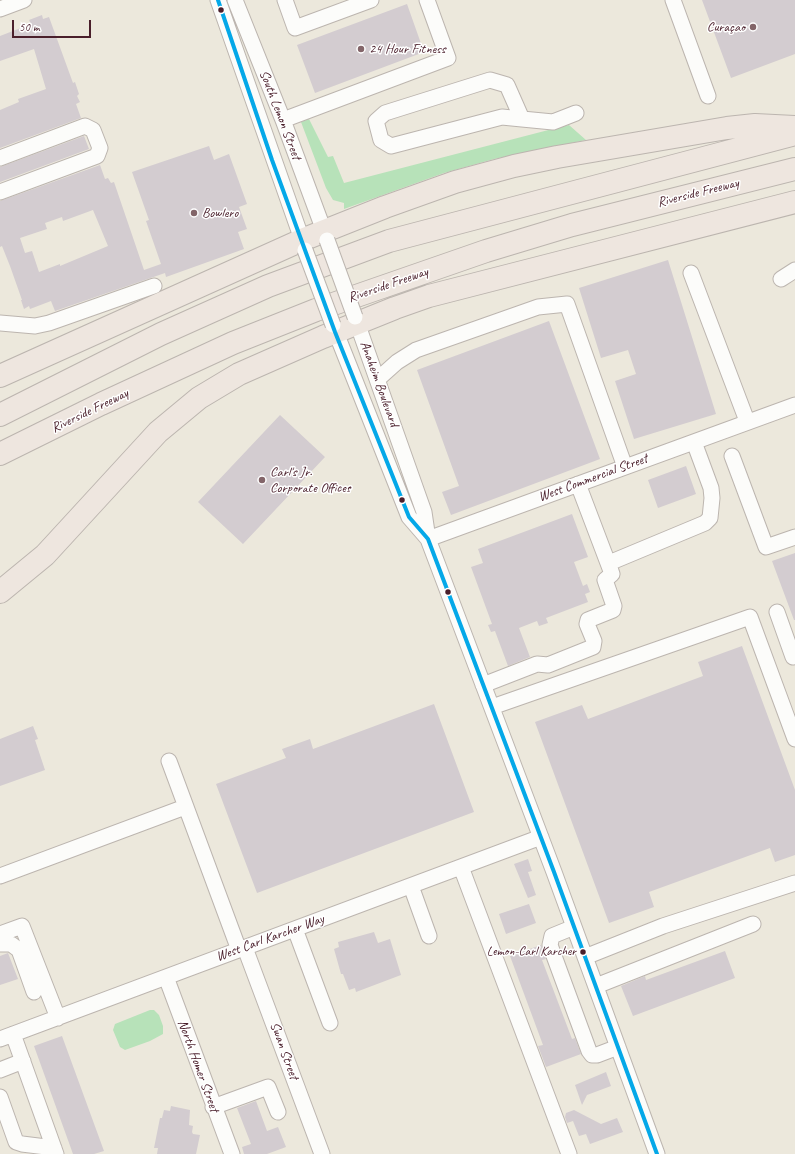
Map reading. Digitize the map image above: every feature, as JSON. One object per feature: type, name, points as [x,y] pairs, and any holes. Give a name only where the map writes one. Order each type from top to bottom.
[{"type":"highway","points":[[0,376],[423,193],[514,166],[639,142],[755,125],[795,127]]},
{"type":"highway","points":[[0,415],[161,334],[268,286],[389,241],[795,134]]},
{"type":"highway","name":"Riverside Freeway","points":[[0,454],[101,404],[233,343],[316,310],[486,251],[565,227],[795,169]]},
{"type":"highway","points":[[0,592],[45,555],[158,432],[182,411],[218,385],[239,374],[334,328],[356,320],[466,286],[795,202]]},
{"type":"street","points":[[0,9],[24,0]]},
{"type":"street","name":"South Lemon Street","points":[[218,0],[303,245]]},
{"type":"street","name":"South Lemon Street","points":[[235,0],[283,120],[325,236]]},
{"type":"street","points":[[285,0],[295,28],[371,0]]},
{"type":"street","points":[[283,120],[448,58],[427,0]]},
{"type":"street","points":[[673,0],[708,96]]},
{"type":"street","points":[[522,119],[507,85],[490,80],[385,113],[376,121],[381,140],[391,146],[502,117],[522,119],[553,122],[576,113]]},
{"type":"street","points":[[0,158],[85,126],[93,130],[100,148],[97,156],[0,192]]},
{"type":"street","name":"Anaheim Boulevard","points":[[325,236],[378,379],[424,512],[428,539],[541,837],[657,1154]]},
{"type":"street","name":"Anaheim Boulevard","points":[[303,245],[334,328],[409,517],[428,539]]},
{"type":"street","points":[[781,279],[795,270]]},
{"type":"street","points":[[691,272],[753,420]]},
{"type":"street","points":[[0,323],[34,326],[49,323],[154,286]]},
{"type":"street","points":[[378,379],[397,362],[416,350],[538,308],[567,304],[626,467]]},
{"type":"street","name":"West Commercial Street","points":[[428,539],[795,405]]},
{"type":"street","points":[[609,564],[705,523],[710,518],[712,498],[711,488],[694,442]]},
{"type":"street","points":[[732,456],[766,547],[795,537]]},
{"type":"street","points":[[483,685],[536,664],[548,665],[592,647],[594,641],[587,624],[588,620],[613,610],[614,606],[605,580],[612,574],[578,484]]},
{"type":"street","points":[[777,612],[794,657],[795,656]]},
{"type":"street","points":[[492,707],[750,617],[795,739]]},
{"type":"street","name":"Swan Street","points":[[169,761],[185,807],[322,1154]]},
{"type":"street","points":[[0,876],[185,807]]},
{"type":"street","name":"West Carl Karcher Way","points":[[6,1037],[541,837]]},
{"type":"street","points":[[461,867],[569,1154]]},
{"type":"street","points":[[585,957],[663,926],[795,883]]},
{"type":"street","points":[[411,886],[429,936]]},
{"type":"street","points":[[596,986],[753,924]]},
{"type":"street","points":[[0,934],[22,926],[58,1018]]},
{"type":"street","points":[[574,928],[552,936],[550,945],[565,988],[589,1051],[592,1055],[618,1047]]},
{"type":"street","points":[[295,929],[330,1023]]},
{"type":"street","points":[[0,944],[12,944],[19,950],[34,992]]},
{"type":"street","name":"North Homer Street","points":[[166,977],[213,1107],[232,1154]]},
{"type":"street","points":[[6,1037],[23,1061],[55,1151]]},
{"type":"street","points":[[0,1070],[23,1061]]},
{"type":"street","points":[[213,1107],[268,1087],[278,1112]]},
{"type":"street","points":[[0,1097],[16,1142],[55,1151]]},
{"type":"green space","points":[[309,119],[328,157],[333,156],[344,183],[569,125],[586,140],[494,159],[444,173],[344,209],[344,203],[333,200],[326,188],[301,122]]},
{"type":"green space","points":[[150,1010],[154,1010],[159,1015],[163,1026],[163,1034],[150,1041],[125,1050],[120,1047],[113,1030],[115,1024]]},
{"type":"building","name":"Curaçao","points":[[702,0],[795,0],[795,54],[731,78]]},
{"type":"building","name":"24 Hour Fitness","points":[[407,4],[424,52],[315,93],[297,45]]},
{"type":"building","points":[[42,15],[43,19],[49,17],[73,83],[75,82],[79,94],[77,96],[80,102],[76,104],[81,118],[0,148],[0,110],[19,102],[18,99],[46,89],[34,49],[0,61],[0,36],[31,24],[29,20]]},
{"type":"building","points":[[84,136],[89,149],[0,182],[0,167]]},
{"type":"building","points":[[209,146],[214,160],[229,154],[247,204],[239,207],[247,229],[238,232],[244,249],[166,277],[165,273],[55,311],[51,301],[30,309],[29,306],[24,309],[10,266],[2,246],[0,247],[0,201],[100,165],[105,179],[108,178],[111,183],[114,182],[144,270],[161,264],[146,221],[149,220],[132,172]],"holes":[[[93,210],[108,246],[60,266],[60,264],[39,272],[32,251],[25,253],[20,238],[47,229],[45,223],[62,217],[63,221]]]},
{"type":"building","points":[[668,260],[716,414],[634,439],[615,381],[636,374],[628,350],[601,358],[579,288]]},
{"type":"building","points":[[549,321],[600,459],[451,515],[442,492],[459,486],[417,370]]},
{"type":"building","name":"Carl's Jr. Corporate Offices","points":[[280,415],[325,457],[243,544],[198,502]]},
{"type":"building","points":[[686,466],[696,494],[658,508],[648,480]]},
{"type":"building","points":[[572,514],[588,557],[574,562],[583,586],[587,584],[590,592],[585,594],[588,602],[546,618],[548,623],[539,626],[537,621],[519,628],[530,657],[508,666],[495,631],[491,632],[488,625],[492,624],[471,567],[483,563],[478,549]]},
{"type":"building","points":[[795,553],[795,620],[794,620],[772,561]]},
{"type":"building","points":[[742,646],[795,790],[795,855],[775,862],[770,848],[649,892],[654,907],[609,923],[535,722],[582,705],[588,719],[703,676],[698,662]]},
{"type":"building","points":[[434,704],[474,812],[257,893],[216,784],[286,758],[282,749],[310,739],[313,749]]},
{"type":"building","points":[[33,726],[38,739],[35,740],[45,770],[0,786],[0,739]]},
{"type":"building","points":[[528,859],[532,871],[528,872],[536,895],[528,898],[514,864]]},
{"type":"building","points":[[529,904],[536,923],[506,934],[499,914]]},
{"type":"building","points":[[374,932],[378,943],[390,939],[401,975],[356,992],[355,988],[349,990],[343,974],[341,974],[334,949],[339,947],[338,942]]},
{"type":"building","points":[[541,945],[546,959],[542,960],[572,1039],[575,1038],[581,1054],[546,1067],[538,1046],[543,1045],[510,956]]},
{"type":"building","points":[[725,951],[735,978],[633,1016],[621,986],[645,976],[646,980]]},
{"type":"building","points":[[8,953],[18,979],[0,985],[0,956]]},
{"type":"building","points":[[62,1036],[104,1151],[94,1154],[73,1154],[34,1046]]},
{"type":"building","points":[[606,1072],[611,1086],[587,1095],[582,1105],[575,1085]]},
{"type":"building","points":[[256,1101],[267,1131],[278,1127],[286,1147],[267,1154],[244,1154],[242,1147],[251,1144],[237,1108]]},
{"type":"building","points":[[171,1106],[190,1110],[189,1125],[193,1126],[193,1134],[200,1135],[196,1154],[157,1154],[158,1148],[154,1148],[160,1118],[162,1118],[164,1110],[170,1111]]},
{"type":"building","points":[[574,1110],[601,1124],[617,1118],[623,1132],[590,1144],[586,1134],[579,1136],[573,1121],[567,1123],[565,1117],[566,1113]]},
{"type":"transit line","points":[[218,0],[272,160],[335,332],[409,517],[428,539],[554,872],[657,1154]]},
{"type":"place","name":"Curaçao","points":[[753,27]]},
{"type":"place","name":"24 Hour Fitness","points":[[361,49]]},
{"type":"place","name":"Bowlero","points":[[194,213]]},
{"type":"place","name":"Carl's Jr. Corporate Offices","points":[[262,480]]},
{"type":"place","name":"Lemon-Carl Karcher","points":[[583,952]]}]
